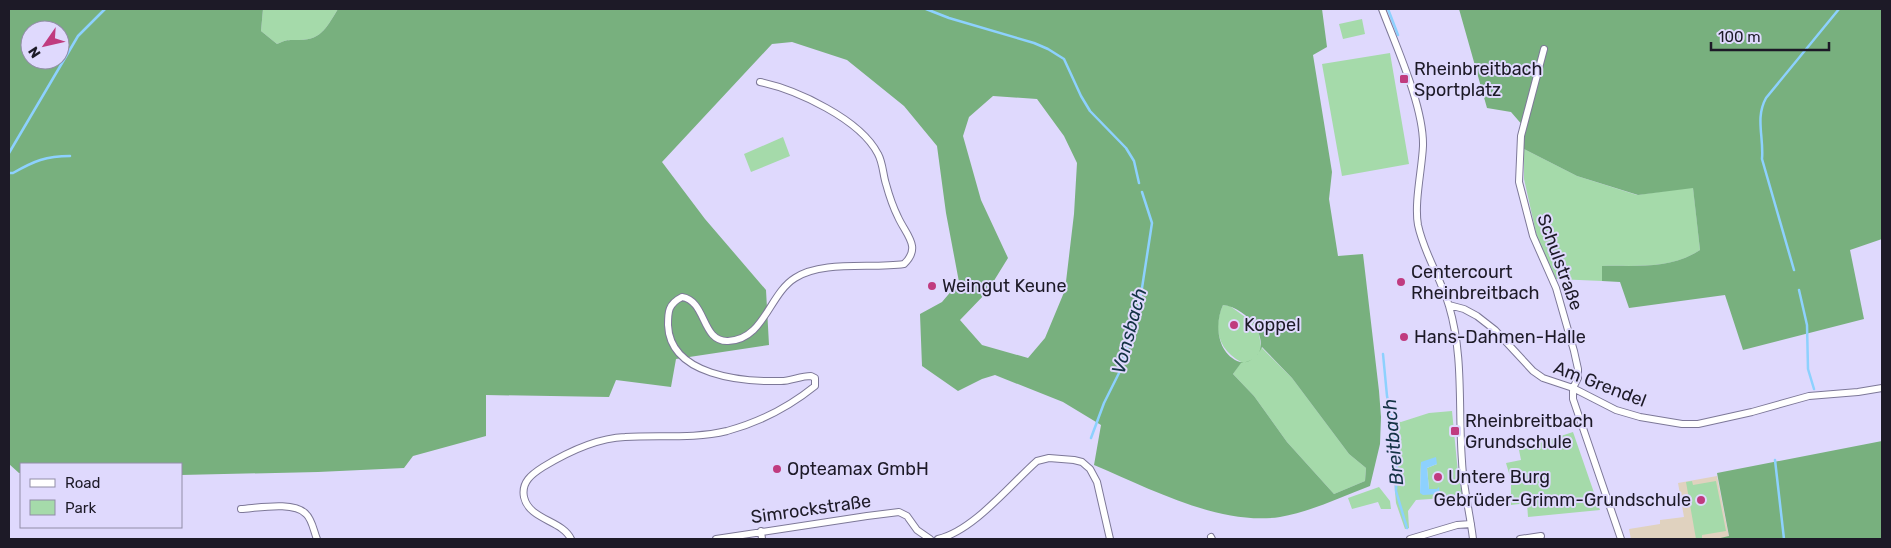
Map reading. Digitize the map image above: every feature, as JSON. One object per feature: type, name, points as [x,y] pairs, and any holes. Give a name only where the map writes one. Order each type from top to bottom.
[{"type":"street","points":[[1382,9],[1421,118],[1423,145],[1419,174],[1418,223],[1425,250],[1449,305],[1458,351],[1462,463],[1473,539]]},
{"type":"street","name":"Schulstraße","points":[[1544,49],[1521,136],[1520,182],[1533,236],[1556,288],[1574,351],[1578,369],[1578,378],[1573,388],[1574,399],[1621,539]]},
{"type":"street","points":[[571,539],[569,534],[543,518],[529,506],[524,496],[525,484],[531,474],[566,453],[623,437],[648,438],[700,435],[743,426],[778,412],[815,386],[815,378],[811,376],[782,381],[767,381],[725,376],[706,371],[691,364],[678,354],[669,332],[668,310],[672,303],[682,297],[689,298],[695,304],[711,334],[719,340],[729,341],[744,337],[755,329],[782,288],[793,279],[808,271],[846,266],[887,267],[904,264],[912,254],[914,247],[898,217],[886,185],[880,156],[871,142],[862,133],[827,108],[792,90],[760,82]]},
{"type":"street","name":"Am Grendel","points":[[1449,305],[1464,308],[1477,316],[1495,330],[1533,371],[1543,378],[1573,388],[1616,410],[1640,417],[1682,424],[1698,424],[1752,412],[1809,396],[1882,388]]},
{"type":"street","points":[[938,539],[952,534],[970,523],[1037,462],[1049,458],[1082,462],[1090,469],[1097,482],[1110,539]]},
{"type":"street","points":[[241,510],[297,508],[307,514],[317,539]]},
{"type":"street","name":"Simrockstraße","points":[[716,539],[899,512],[908,518],[917,530],[930,539]]},
{"type":"street","points":[[1410,539],[1457,525],[1471,524]]},
{"type":"street","points":[[761,532],[762,539]]},
{"type":"street","points":[[1520,539],[1541,536]]},
{"type":"shaded area","name":"Gebrüder-Grimm-Grundschule","points":[[1717,476],[1729,537],[1716,539],[1631,539],[1629,529],[1660,524],[1660,520],[1684,517],[1678,483]]},
{"type":"green space","points":[[9,9],[263,9],[261,31],[277,44],[288,40],[314,37],[324,30],[338,9],[1322,9],[1327,47],[1313,55],[1332,172],[1329,199],[1338,256],[1363,254],[1381,417],[1380,444],[1370,486],[1314,508],[1280,517],[1257,518],[1209,511],[1185,503],[1094,465],[1101,425],[1063,402],[995,375],[958,391],[922,366],[920,314],[942,302],[959,282],[946,213],[937,146],[904,106],[847,60],[792,42],[772,44],[662,162],[705,219],[766,290],[769,345],[676,359],[671,387],[616,380],[609,397],[486,395],[486,436],[413,456],[404,468],[182,475],[182,463],[20,463],[20,473],[9,464]],"holes":[[[993,96],[1037,99],[1064,136],[1077,163],[1074,214],[1065,290],[1045,338],[1028,358],[982,345],[960,320],[987,292],[1008,258],[981,200],[963,136],[969,117]],[[1223,305],[1241,312],[1252,322],[1261,340],[1259,353],[1262,347],[1292,378],[1349,454],[1366,468],[1365,481],[1334,494],[1287,442],[1254,396],[1233,374],[1241,363],[1244,362],[1232,358],[1222,345],[1218,329],[1220,313]]]},
{"type":"green space","points":[[263,9],[338,9],[324,30],[314,37],[288,40],[277,44],[261,31]]},
{"type":"green space","points":[[1459,9],[1882,9],[1882,239],[1850,250],[1864,319],[1743,350],[1725,295],[1629,308],[1620,282],[1602,281],[1602,266],[1665,264],[1677,261],[1700,250],[1693,188],[1638,195],[1577,176],[1524,149],[1524,127],[1511,112],[1487,108]]},
{"type":"green space","points":[[1362,19],[1365,34],[1343,39],[1339,24]]},
{"type":"green space","points":[[1390,53],[1409,164],[1342,176],[1322,64]]},
{"type":"green space","points":[[783,137],[790,156],[751,172],[744,154]]},
{"type":"green space","points":[[1524,149],[1577,176],[1637,195],[1693,187],[1700,250],[1677,261],[1665,264],[1602,266],[1602,281],[1556,279],[1537,237],[1524,179]]},
{"type":"green space","points":[[1223,305],[1230,306],[1252,322],[1259,334],[1261,347],[1292,378],[1349,454],[1366,468],[1365,481],[1334,494],[1287,442],[1254,396],[1233,374],[1241,362],[1227,351],[1220,338],[1218,322]]},
{"type":"green space","points":[[1452,411],[1462,494],[1445,498],[1416,500],[1408,511],[1409,528],[1405,529],[1396,503],[1389,420],[1401,422],[1429,413]],"holes":[[[1421,462],[1437,464],[1427,468],[1429,489],[1437,489],[1420,493]]]},
{"type":"green space","points":[[1573,432],[1600,510],[1528,517],[1527,503],[1511,505],[1511,480],[1506,463],[1521,460],[1519,450]]},
{"type":"green space","points":[[1882,441],[1882,539],[1716,539],[1729,536],[1717,473]]},
{"type":"green space","points":[[1692,481],[1693,485],[1716,481],[1726,531],[1702,535],[1702,539],[1696,539],[1686,482]]},
{"type":"green space","points":[[1379,487],[1390,501],[1391,509],[1381,509],[1378,502],[1352,509],[1348,498]]},
{"type":"water","points":[[1436,457],[1437,464],[1427,468],[1429,489],[1437,489],[1439,487],[1440,494],[1423,495],[1420,493],[1421,462]]},
{"type":"waterway","points":[[9,153],[78,36],[105,9]]},
{"type":"waterway","points":[[926,9],[949,18],[1034,43],[1064,59],[1090,111],[1126,148],[1134,161],[1139,183]]},
{"type":"waterway","name":"Breitbach","points":[[1388,9],[1398,35]]},
{"type":"waterway","points":[[1794,270],[1762,159],[1761,113],[1766,98],[1839,9]]},
{"type":"waterway","points":[[9,173],[13,173],[40,160],[70,156]]},
{"type":"waterway","name":"Vonsbach","points":[[1091,438],[1104,403],[1119,373],[1138,314],[1152,223],[1142,192]]},
{"type":"waterway","points":[[1799,290],[1807,325],[1808,369],[1814,389]]},
{"type":"waterway","name":"Breitbach","points":[[1383,354],[1387,396],[1397,455],[1396,491],[1407,528]]},
{"type":"waterway","points":[[1775,460],[1784,539]]},
{"type":"place","name":"Rheinbreitbach Sportplatz","points":[[1404,79]]},
{"type":"place","name":"Centercourt Rheinbreitbach","points":[[1401,282]]},
{"type":"place","name":"Weingut Keune","points":[[932,286]]},
{"type":"place","name":"Koppel","points":[[1234,325]]},
{"type":"place","name":"Hans-Dahmen-Halle","points":[[1404,337]]},
{"type":"place","name":"Rheinbreitbach Grundschule","points":[[1455,431]]},
{"type":"place","name":"Opteamax GmbH","points":[[777,469]]},
{"type":"place","name":"Untere Burg","points":[[1438,477]]},
{"type":"place","name":"Gebrüder-Grimm-Grundschule","points":[[1701,500]]}]
